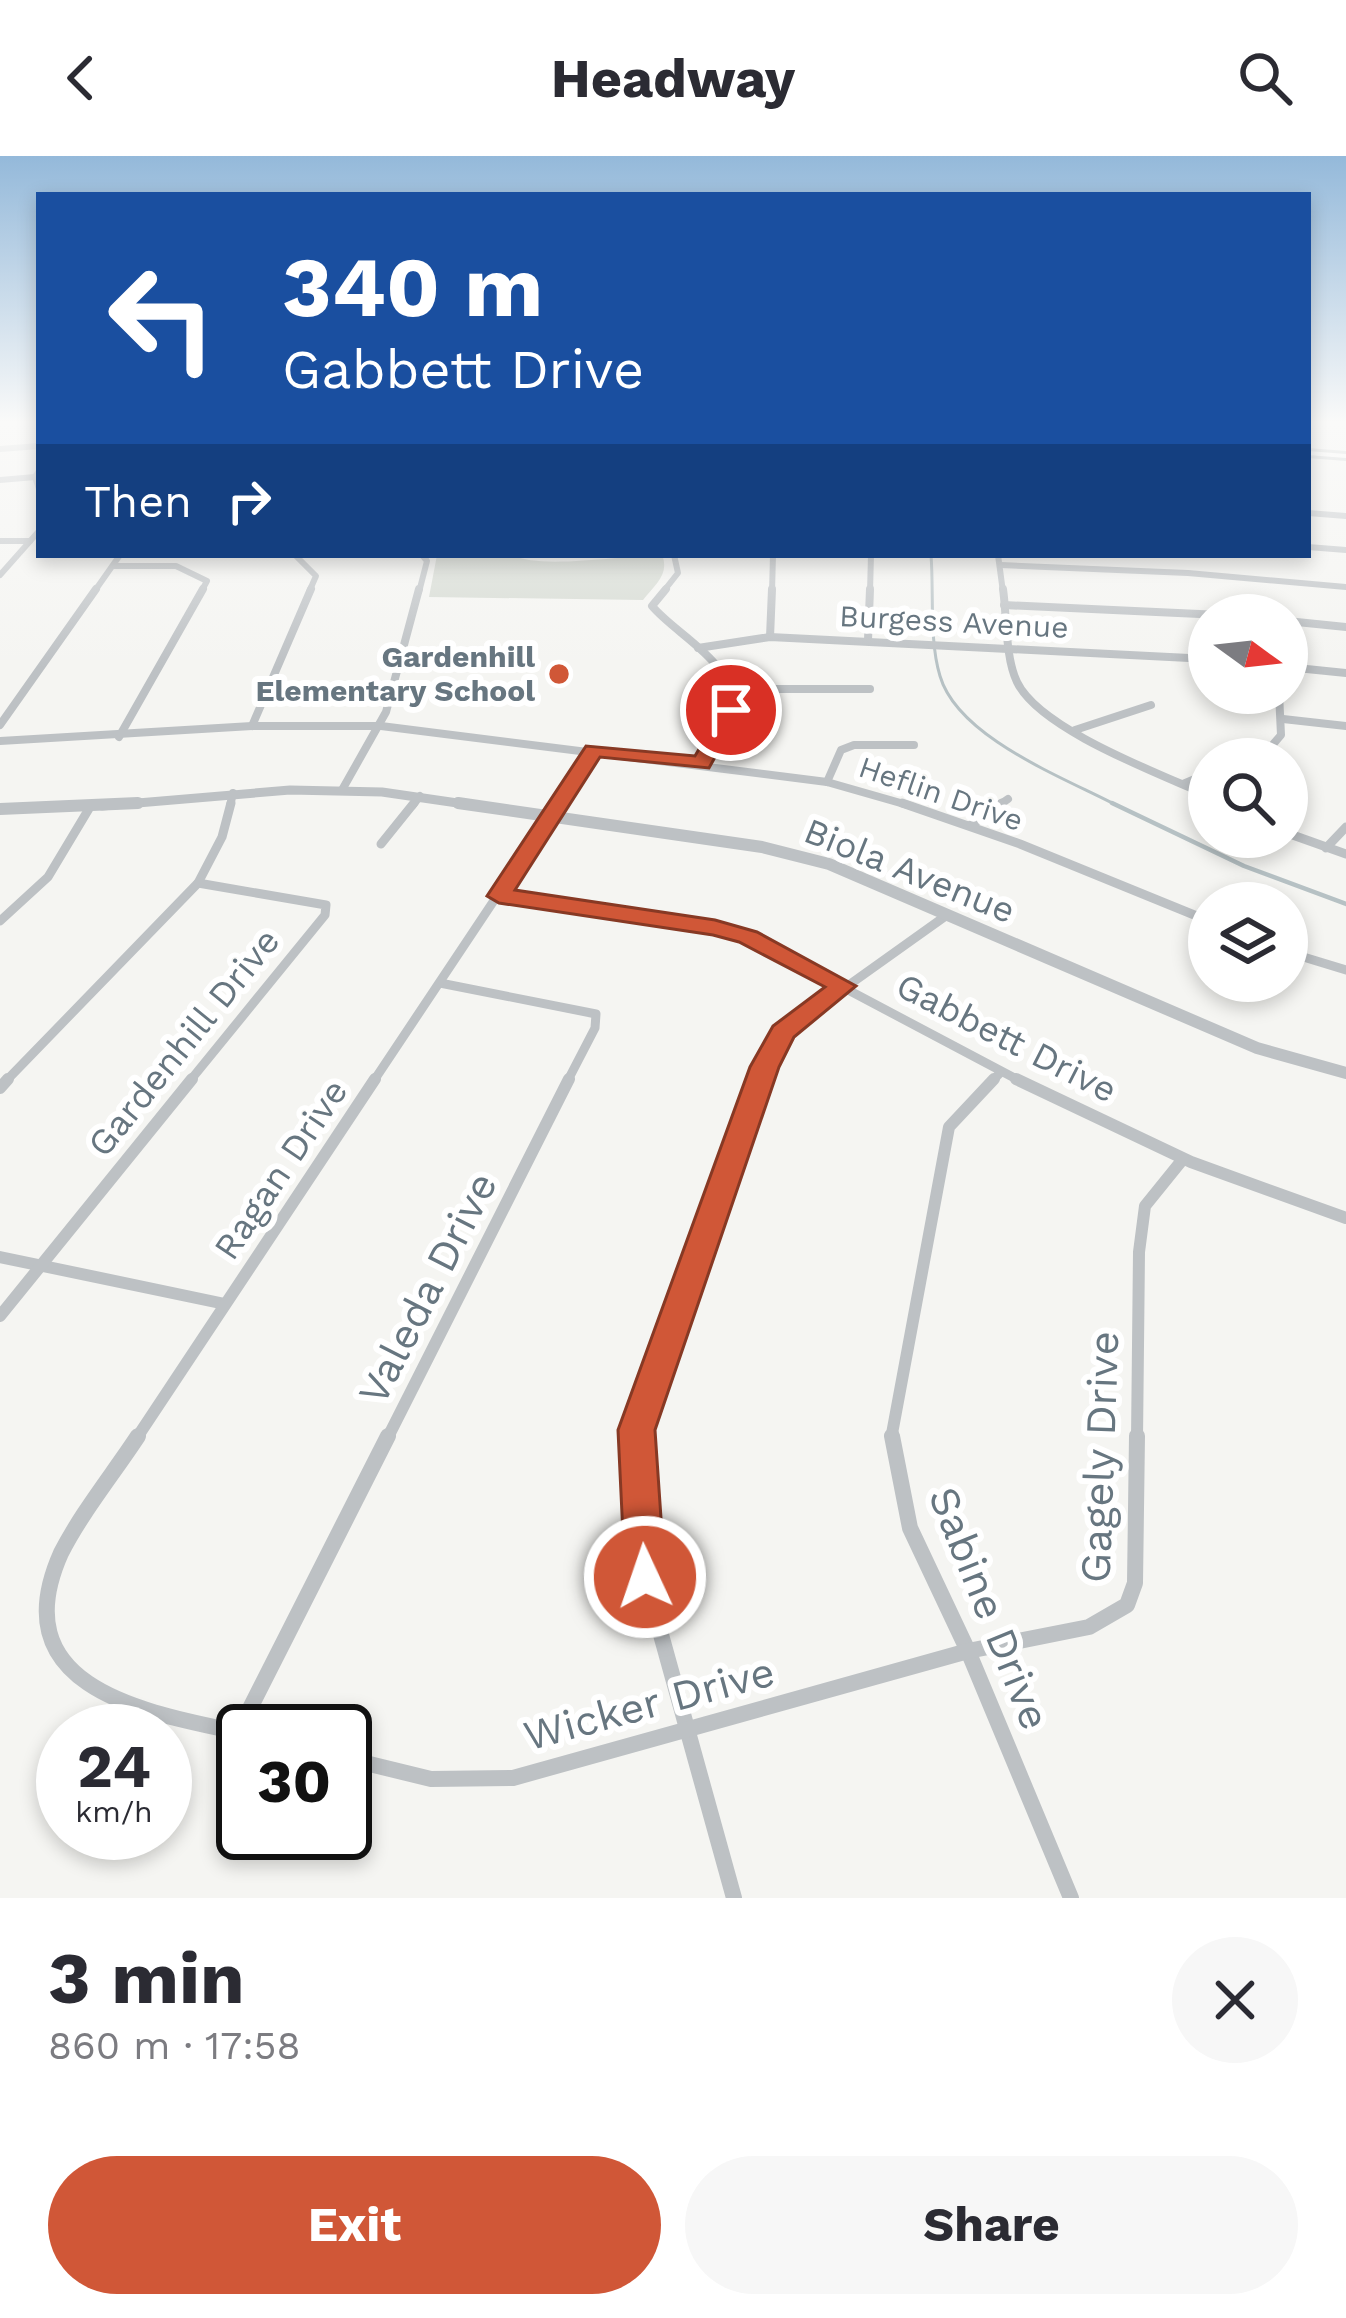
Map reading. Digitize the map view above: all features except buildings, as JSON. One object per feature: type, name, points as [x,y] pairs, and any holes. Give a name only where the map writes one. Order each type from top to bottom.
[{"type":"street","points":[[1311,513],[1346,516]]},
{"type":"street","points":[[0,574],[36,534]]},
{"type":"street","points":[[0,541],[30,541]]},
{"type":"street","points":[[1311,547],[1346,550]]},
{"type":"street","points":[[0,725],[118,558]]},
{"type":"street","points":[[252,726],[316,576],[299,558]]},
{"type":"street","points":[[342,790],[381,726],[427,562],[424,558]]},
{"type":"street","points":[[675,558],[678,573],[652,606],[662,622],[717,667],[729,689],[731,710],[701,764]]},
{"type":"street","points":[[770,637],[773,558]]},
{"type":"street","points":[[868,640],[871,558]]},
{"type":"street","points":[[1188,786],[1074,730],[1027,698],[1016,681],[999,560],[1346,586]]},
{"type":"street","points":[[113,566],[179,567],[195,570],[207,581],[119,736]]},
{"type":"street","points":[[1004,605],[1188,613]]},
{"type":"street","points":[[1308,623],[1346,627]]},
{"type":"street","name":"Burgess Avenue","points":[[698,648],[770,637],[1188,658]]},
{"type":"street","points":[[1308,669],[1346,673]]},
{"type":"street","points":[[729,689],[870,689]]},
{"type":"street","points":[[1074,730],[1151,705]]},
{"type":"street","points":[[1278,738],[1282,714]]},
{"type":"street","points":[[1283,719],[1346,725]]},
{"type":"street","name":"Heflin Drive","points":[[0,741],[252,726],[381,726],[827,782],[895,798],[1188,913]]},
{"type":"street","points":[[827,782],[842,750],[854,745],[914,745]]},
{"type":"street","name":"Ragan Drive","points":[[216,1727],[97,1696],[60,1668],[43,1631],[45,1596],[60,1554],[594,750]]},
{"type":"street","points":[[1183,784],[1188,782]]},
{"type":"street","name":"Biola Avenue","points":[[0,809],[342,790],[420,796],[798,854],[1257,1048],[1346,1073]]},
{"type":"street","points":[[0,1088],[198,883],[222,837],[233,794]]},
{"type":"street","points":[[381,844],[420,796]]},
{"type":"street","points":[[971,826],[1008,799]]},
{"type":"street","points":[[0,921],[48,877],[90,807]]},
{"type":"street","points":[[1326,848],[1346,827]]},
{"type":"street","points":[[1308,841],[1346,854]]},
{"type":"street","name":"Gardenhill Drive","points":[[0,1316],[325,915],[326,905],[311,900],[198,883]]},
{"type":"street","name":"Gabbett Drive","points":[[499,896],[748,937],[1001,1072],[1183,1159],[1277,1197],[1346,1218]]},
{"type":"street","points":[[734,1898],[645,1577],[636,1430],[764,1067],[783,1032],[947,915]]},
{"type":"street","points":[[1308,958],[1346,970]]},
{"type":"street","name":"Valeda Drive","points":[[256,1704],[596,1028],[596,1014],[577,1007],[440,983]]},
{"type":"street","name":"Sabine Drive","points":[[1001,1072],[949,1127],[891,1441],[910,1528],[968,1651],[1071,1898]]},
{"type":"street","name":"Gagely Drive","points":[[968,1651],[1089,1627],[1127,1605],[1135,1583],[1139,1252],[1145,1206],[1183,1159]]},
{"type":"street","points":[[0,1256],[225,1304]]},
{"type":"street","name":"Wicker Drive","points":[[372,1765],[431,1780],[513,1778],[968,1651]]},
{"type":"shaded area","points":[[436,558],[562,562],[662,558],[664,568],[643,600],[429,597]]},
{"type":"waterway","points":[[931,558],[934,647],[951,698],[968,719],[1016,754],[1118,806]]},
{"type":"waterway","points":[[1112,803],[1244,866],[1346,904]]},
{"type":"place","name":"Gardenhill Elementary School","points":[[559,674]]},
{"type":"route","points":[[645,1577],[636,1430],[764,1067],[783,1032],[843,986],[748,937],[715,928],[499,896],[594,750],[701,764],[731,710]]}]
